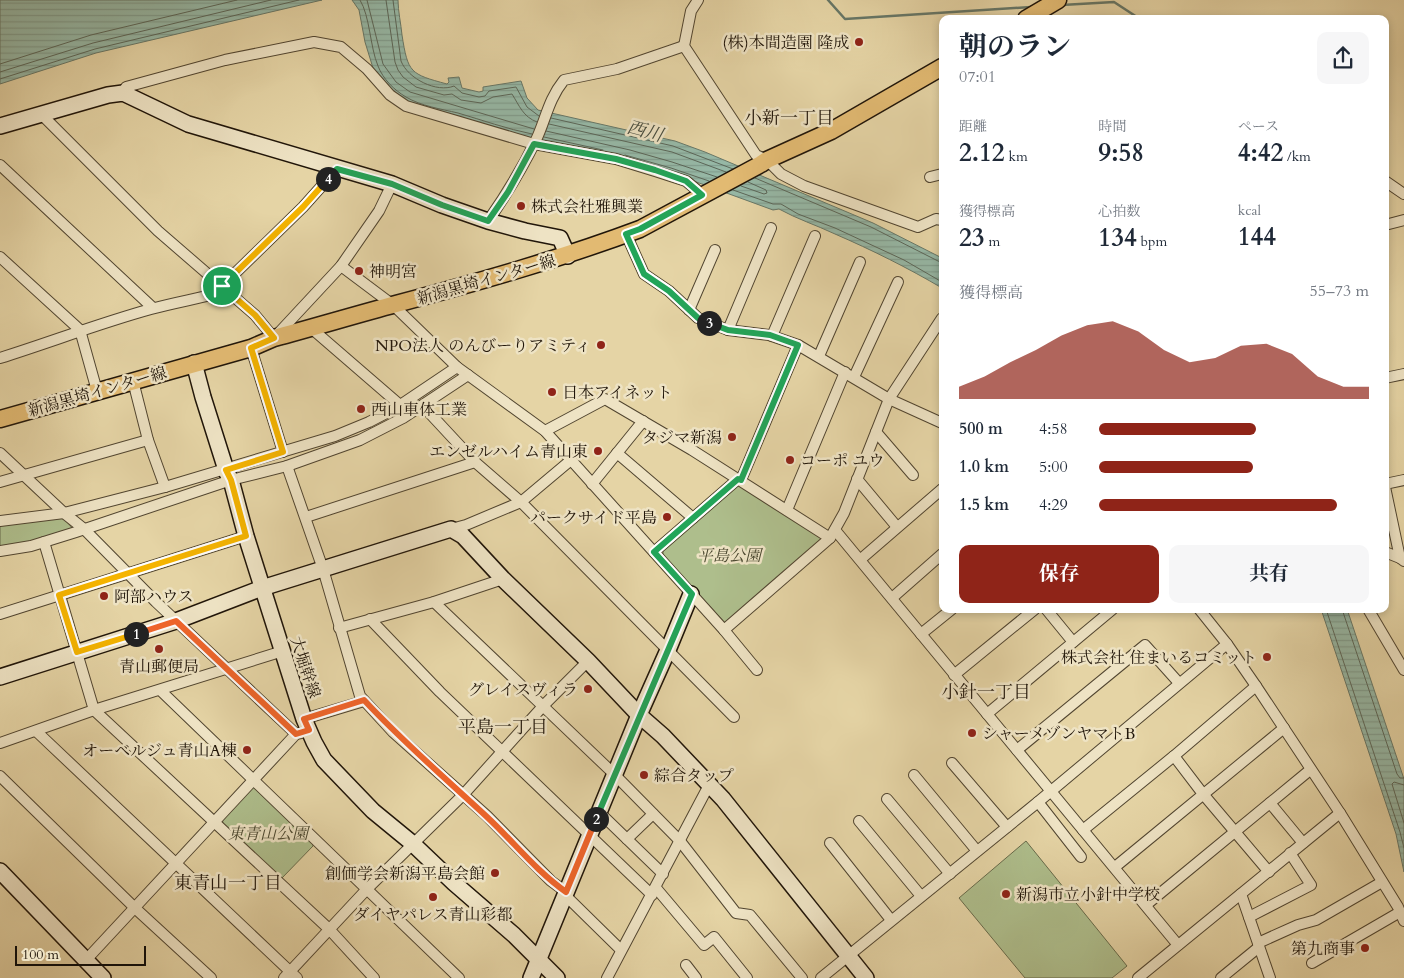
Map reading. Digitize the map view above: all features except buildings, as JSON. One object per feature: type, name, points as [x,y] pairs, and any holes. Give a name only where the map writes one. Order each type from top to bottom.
[{"type":"main road","points":[[1033,15],[1058,0]]},
{"type":"main road","name":"新潟黒埼インター線","points":[[0,419],[251,348],[274,338],[568,256],[640,229],[764,162],[831,131],[939,69]]},
{"type":"street","points":[[698,0],[691,11],[684,46],[756,155],[780,174],[804,186],[918,227],[939,220]]},
{"type":"street","points":[[123,93],[126,87],[225,60],[314,42],[341,47],[367,69],[390,95],[406,106],[535,141],[616,159],[655,170],[686,181],[706,193]]},
{"type":"street","points":[[488,221],[508,192],[535,141],[548,104],[564,80],[617,69],[684,46]]},
{"type":"street","points":[[0,126],[40,113],[108,95],[123,93],[188,124],[392,184],[442,205],[488,221],[560,238],[568,256]]},
{"type":"street","points":[[40,113],[158,232],[255,315],[274,338],[341,266],[379,211],[392,184]]},
{"type":"street","points":[[0,165],[153,308]]},
{"type":"street","points":[[1,356],[153,308],[198,299],[224,289],[337,169]]},
{"type":"street","points":[[930,177],[939,175]]},
{"type":"street","points":[[1389,185],[1404,194]]},
{"type":"street","points":[[1389,224],[1404,220]]},
{"type":"street","points":[[728,330],[771,228]]},
{"type":"street","points":[[626,234],[644,274],[669,291],[698,318],[728,330],[772,336],[798,345],[889,399],[939,420]]},
{"type":"street","points":[[772,336],[814,236]]},
{"type":"street","points":[[689,310],[715,250]]},
{"type":"street","points":[[0,257],[80,330],[97,391]]},
{"type":"street","points":[[819,356],[860,262]]},
{"type":"street","points":[[341,266],[393,305],[457,367],[545,431],[724,630],[757,670]]},
{"type":"street","points":[[787,510],[849,375],[898,282]]},
{"type":"street","points":[[724,630],[832,534],[844,513],[889,399],[939,323]]},
{"type":"street","points":[[311,328],[400,406]]},
{"type":"street","points":[[654,552],[739,479],[798,345]]},
{"type":"street","points":[[251,348],[283,452]]},
{"type":"street","name":"大堀幹線","points":[[194,363],[202,397],[283,651],[303,728],[324,760],[374,811],[412,843],[454,884],[514,935],[557,978]]},
{"type":"street","points":[[0,550],[44,542],[84,529],[228,475],[283,452],[335,436],[369,422],[400,406],[457,367]]},
{"type":"street","points":[[1389,377],[1404,374]]},
{"type":"street","points":[[0,520],[64,514],[165,487],[287,466],[360,440],[423,406],[468,375]]},
{"type":"street","points":[[133,381],[148,440],[165,487]]},
{"type":"street","points":[[545,431],[605,399],[787,510],[832,534],[860,559],[1178,945]]},
{"type":"street","points":[[423,406],[475,462],[521,502],[734,717]]},
{"type":"street","points":[[592,484],[643,421]]},
{"type":"street","points":[[876,432],[913,476]]},
{"type":"street","points":[[0,482],[148,440]]},
{"type":"street","points":[[0,453],[64,514],[84,529],[126,573],[225,669],[303,728]]},
{"type":"street","points":[[617,453],[693,518]]},
{"type":"street","points":[[0,677],[176,621],[262,588],[466,525],[521,502],[570,460]]},
{"type":"street","points":[[306,517],[475,462]]},
{"type":"street","points":[[287,466],[323,569],[360,696],[394,732],[486,816],[621,950]]},
{"type":"street","points":[[857,479],[898,527]]},
{"type":"street","points":[[1389,485],[1404,480]]},
{"type":"street","points":[[860,559],[939,492]]},
{"type":"street","points":[[1389,498],[1400,532],[1402,560],[1389,554]]},
{"type":"street","points":[[451,529],[463,536],[503,579],[588,661],[723,799],[866,978]]},
{"type":"street","points":[[0,614],[246,536]]},
{"type":"street","points":[[44,542],[94,710],[329,929],[374,978]]},
{"type":"street","points":[[892,598],[939,557]]},
{"type":"street","points":[[339,628],[434,602],[503,579]]},
{"type":"street","points":[[531,978],[589,834],[692,594]]},
{"type":"street","points":[[434,602],[544,705],[680,841],[736,913],[750,915],[802,978]]},
{"type":"street","points":[[921,634],[947,613]]},
{"type":"street","points":[[954,674],[1030,613]]},
{"type":"street","points":[[1049,613],[1073,642]]},
{"type":"street","points":[[987,714],[1108,613]]},
{"type":"street","points":[[1202,613],[1227,644],[1256,686],[1340,813],[1402,917],[1312,962]]},
{"type":"street","points":[[1370,613],[1404,670]]},
{"type":"street","points":[[370,619],[440,692],[502,752],[589,834],[654,891],[704,945],[714,937],[747,978]]},
{"type":"street","points":[[821,978],[1007,828],[1227,644]]},
{"type":"street","points":[[1017,750],[1145,645],[1179,683]]},
{"type":"street","points":[[0,743],[94,710],[283,651]]},
{"type":"street","points":[[36,730],[290,976],[329,929],[412,843],[463,795],[544,705],[588,661]]},
{"type":"street","points":[[1083,830],[1256,686]]},
{"type":"street","points":[[160,690],[459,978]]},
{"type":"street","points":[[86,960],[303,728],[364,700]]},
{"type":"street","points":[[1115,867],[1284,728]]},
{"type":"street","points":[[1174,756],[1268,872]]},
{"type":"street","points":[[952,763],[1007,828]]},
{"type":"street","points":[[1146,905],[1310,770]]},
{"type":"street","points":[[914,775],[977,851]]},
{"type":"street","points":[[0,776],[211,978]]},
{"type":"street","points":[[608,978],[709,785]]},
{"type":"street","points":[[887,799],[950,874]]},
{"type":"street","points":[[1038,802],[1081,857]]},
{"type":"street","points":[[1270,803],[1303,842]]},
{"type":"street","points":[[599,812],[663,874]]},
{"type":"street","points":[[1138,978],[1340,813]]},
{"type":"street","points":[[627,839],[653,814]]},
{"type":"street","points":[[859,821],[921,896]]},
{"type":"street","points":[[830,843],[892,920]]},
{"type":"street","points":[[1249,917],[1310,885],[1290,854]]},
{"type":"street","points":[[0,871],[103,978]]},
{"type":"street","points":[[1222,978],[1259,945],[1298,925],[1316,920],[1382,882]]},
{"type":"street","points":[[1241,894],[1270,978]]},
{"type":"street","points":[[686,965],[696,978]]},
{"type":"green space","name":"平島公園","points":[[740,485],[824,538],[725,623],[663,555],[663,550],[733,487]]},
{"type":"green space","points":[[62,516],[73,529],[18,546],[0,547],[0,522]]},
{"type":"green space","name":"東青山公園","points":[[250,786],[255,786],[313,842],[313,846],[282,878],[278,877],[223,824],[222,817]]},
{"type":"green space","points":[[1026,841],[1127,966],[1112,978],[1025,978],[959,898]]},
{"type":"water","points":[[0,0],[322,0],[96,53],[0,84]]},
{"type":"water","points":[[352,0],[398,0],[406,57],[409,65],[418,74],[447,84],[449,82],[448,78],[459,77],[462,88],[479,92],[483,91],[483,87],[521,81],[527,98],[538,110],[675,141],[705,152],[873,223],[939,256],[939,286],[876,253],[779,209],[773,210],[669,172],[526,138],[405,102],[378,77],[373,68],[365,42],[359,10]]},
{"type":"water","points":[[1322,613],[1348,613],[1404,779],[1404,872],[1396,834]]},
{"type":"waterway","points":[[828,0],[845,19],[1031,7]]},
{"type":"waterway","points":[[1062,5],[1114,2],[1134,15]]},
{"type":"place","name":"(株)本間造園 隆成","points":[[859,42]]},
{"type":"place","name":"株式会社雅興業","points":[[521,206]]},
{"type":"place","name":"神明宮","points":[[359,271]]},
{"type":"place","name":"NPO法人 のんびーりアミティ","points":[[601,345]]},
{"type":"place","name":"日本アイネット","points":[[552,392]]},
{"type":"place","name":"西山車体工業","points":[[361,409]]},
{"type":"place","name":"タジマ新潟","points":[[732,437]]},
{"type":"place","name":"エンゼルハイム青山東","points":[[598,451]]},
{"type":"place","name":"コーポ ユウ","points":[[790,460]]},
{"type":"place","name":"パークサイド平島","points":[[667,517]]},
{"type":"place","name":"阿部ハウス","points":[[104,596]]},
{"type":"place","name":"青山郵便局","points":[[159,649]]},
{"type":"place","name":"株式会社 住まいるコミット","points":[[1267,657]]},
{"type":"place","name":"グレイスヴィラ","points":[[588,689]]},
{"type":"place","name":"シャーメゾンヤマトB","points":[[972,733]]},
{"type":"place","name":"オーベルジュ青山A棟","points":[[247,750]]},
{"type":"place","name":"綜合タップ","points":[[644,775]]},
{"type":"place","name":"創価学会新潟平島会館","points":[[495,873]]},
{"type":"place","name":"新潟市立小針中学校","points":[[1006,894]]},
{"type":"place","name":"ダイヤパレス青山彩都","points":[[433,897]]},
{"type":"place","name":"第九商事","points":[[1365,948]]},
{"type":"district","name":"小新一丁目","points":[[789,118]]},
{"type":"district","name":"小針一丁目","points":[[986,692]]},
{"type":"district","name":"平島一丁目","points":[[503,727]]},
{"type":"district","name":"東青山一丁目","points":[[228,883]]},
{"type":"route","points":[[534,144],[616,159],[686,181],[702,195],[640,229],[626,234],[644,274],[669,291],[698,318],[728,330],[770,335],[798,345],[741,480],[738,479],[654,552],[692,594],[639,715],[566,892],[551,882],[486,816],[394,732],[364,700],[304,719],[309,730],[296,734],[176,621],[77,652],[59,595],[246,536],[231,480],[226,470],[283,452],[251,348],[274,338],[255,315],[222,286],[303,207],[337,169],[392,184],[442,205],[488,221],[508,192],[534,144]]},
{"type":"water label","name":"西川","points":[[645,131]]}]
